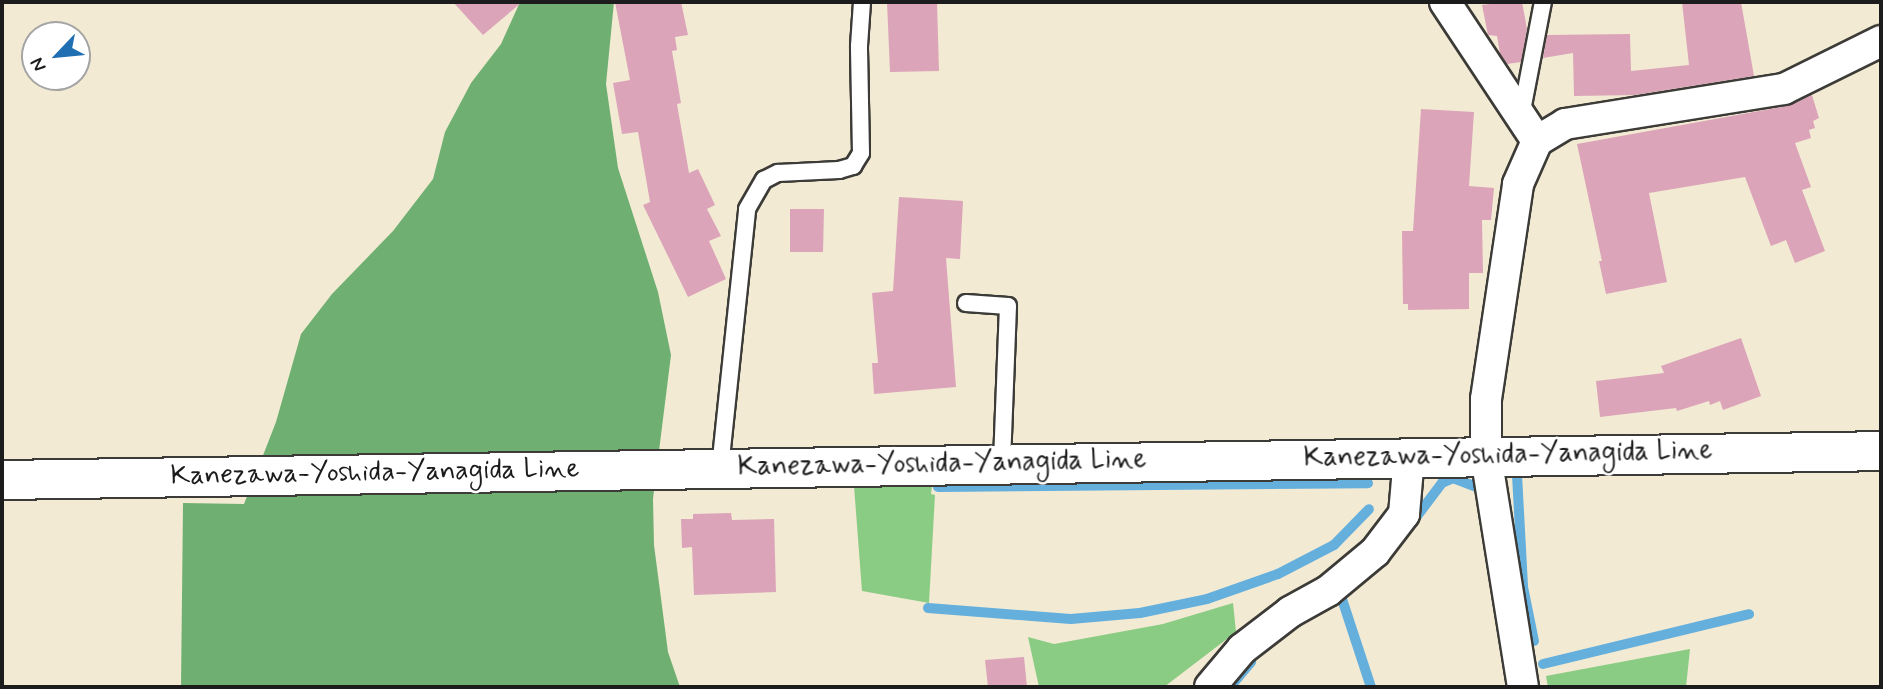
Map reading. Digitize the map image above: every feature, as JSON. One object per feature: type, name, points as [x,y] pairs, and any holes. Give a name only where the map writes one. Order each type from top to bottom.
[{"type":"main road","name":"Kanezawa-Yoshida-Yanagida Line","points":[[2,480],[1881,451]]},
{"type":"street","points":[[1445,2],[1537,141]]},
{"type":"street","points":[[1523,687],[1486,456],[1486,399],[1518,184],[1537,141],[1565,124],[1784,89],[1881,41]]},
{"type":"street","points":[[1210,687],[1242,649],[1290,612],[1328,591],[1376,552],[1404,514],[1409,457]]},
{"type":"lane","points":[[720,468],[747,209],[764,180],[778,173],[839,170],[853,166],[861,153],[859,46],[862,2]]},
{"type":"lane","points":[[1521,116],[1543,2]]},
{"type":"lane","points":[[967,303],[1008,306],[1002,463]]},
{"type":"green space","points":[[520,2],[614,2],[606,84],[618,168],[658,292],[671,355],[653,499],[654,545],[668,652],[680,687],[181,687],[183,503],[244,504],[276,422],[301,334],[332,294],[393,231],[433,179],[445,132],[471,83],[501,44]]},
{"type":"green space","points":[[854,486],[932,486],[931,494],[935,495],[929,603],[862,591]]},
{"type":"green space","points":[[1233,603],[1236,632],[1164,687],[1039,687],[1028,637],[1054,644],[1163,624]]},
{"type":"green space","points":[[1690,649],[1686,687],[1548,687],[1546,676]]},
{"type":"building","points":[[453,2],[522,2],[483,35]]},
{"type":"building","points":[[615,2],[681,2],[688,35],[675,37],[677,50],[672,51],[681,103],[677,104],[689,173],[698,169],[715,205],[707,209],[721,236],[709,241],[726,279],[688,297],[643,205],[650,202],[638,132],[622,134],[613,83],[630,80]]},
{"type":"building","points":[[887,2],[937,2],[939,71],[890,72]]},
{"type":"building","points":[[1522,2],[1527,29],[1521,62],[1507,64],[1500,54],[1497,36],[1488,35],[1482,5]]},
{"type":"building","points":[[1682,2],[1741,2],[1754,76],[1635,95],[1574,96],[1573,53],[1543,58],[1547,35],[1630,34],[1631,71],[1689,65]]},
{"type":"building","points":[[1812,95],[1819,118],[1813,121],[1815,128],[1809,130],[1811,138],[1795,143],[1811,187],[1802,190],[1825,251],[1795,263],[1786,240],[1771,246],[1745,177],[1649,193],[1667,282],[1606,294],[1599,261],[1602,261],[1577,144],[1787,106]]},
{"type":"building","points":[[1421,109],[1474,112],[1469,186],[1494,188],[1491,220],[1482,220],[1483,273],[1469,273],[1469,309],[1408,310],[1408,304],[1403,304],[1402,231],[1413,231]]},
{"type":"building","points":[[899,197],[963,201],[960,259],[946,258],[956,387],[874,394],[872,363],[878,363],[872,293],[893,291]]},
{"type":"building","points":[[790,209],[824,209],[823,252],[790,252]]},
{"type":"building","points":[[1741,338],[1761,396],[1723,410],[1720,401],[1710,405],[1709,401],[1677,411],[1676,408],[1600,417],[1596,381],[1664,373],[1661,366]]},
{"type":"building","points":[[731,513],[732,520],[774,519],[776,592],[694,595],[692,547],[682,548],[681,519],[693,519],[693,514]]},
{"type":"building","points":[[1024,657],[1027,687],[988,687],[985,660]]},
{"type":"waterway","points":[[1517,475],[1523,587],[1534,641]]},
{"type":"waterway","points":[[1411,524],[1442,483],[1453,478],[1479,488]]},
{"type":"waterway","points":[[938,487],[1368,483]]},
{"type":"waterway","points":[[928,608],[1071,619],[1140,613],[1207,599],[1278,574],[1334,545],[1369,509]]},
{"type":"waterway","points":[[1342,599],[1371,687]]},
{"type":"waterway","points":[[1543,664],[1749,614]]},
{"type":"waterway","points":[[1230,687],[1251,662]]}]
